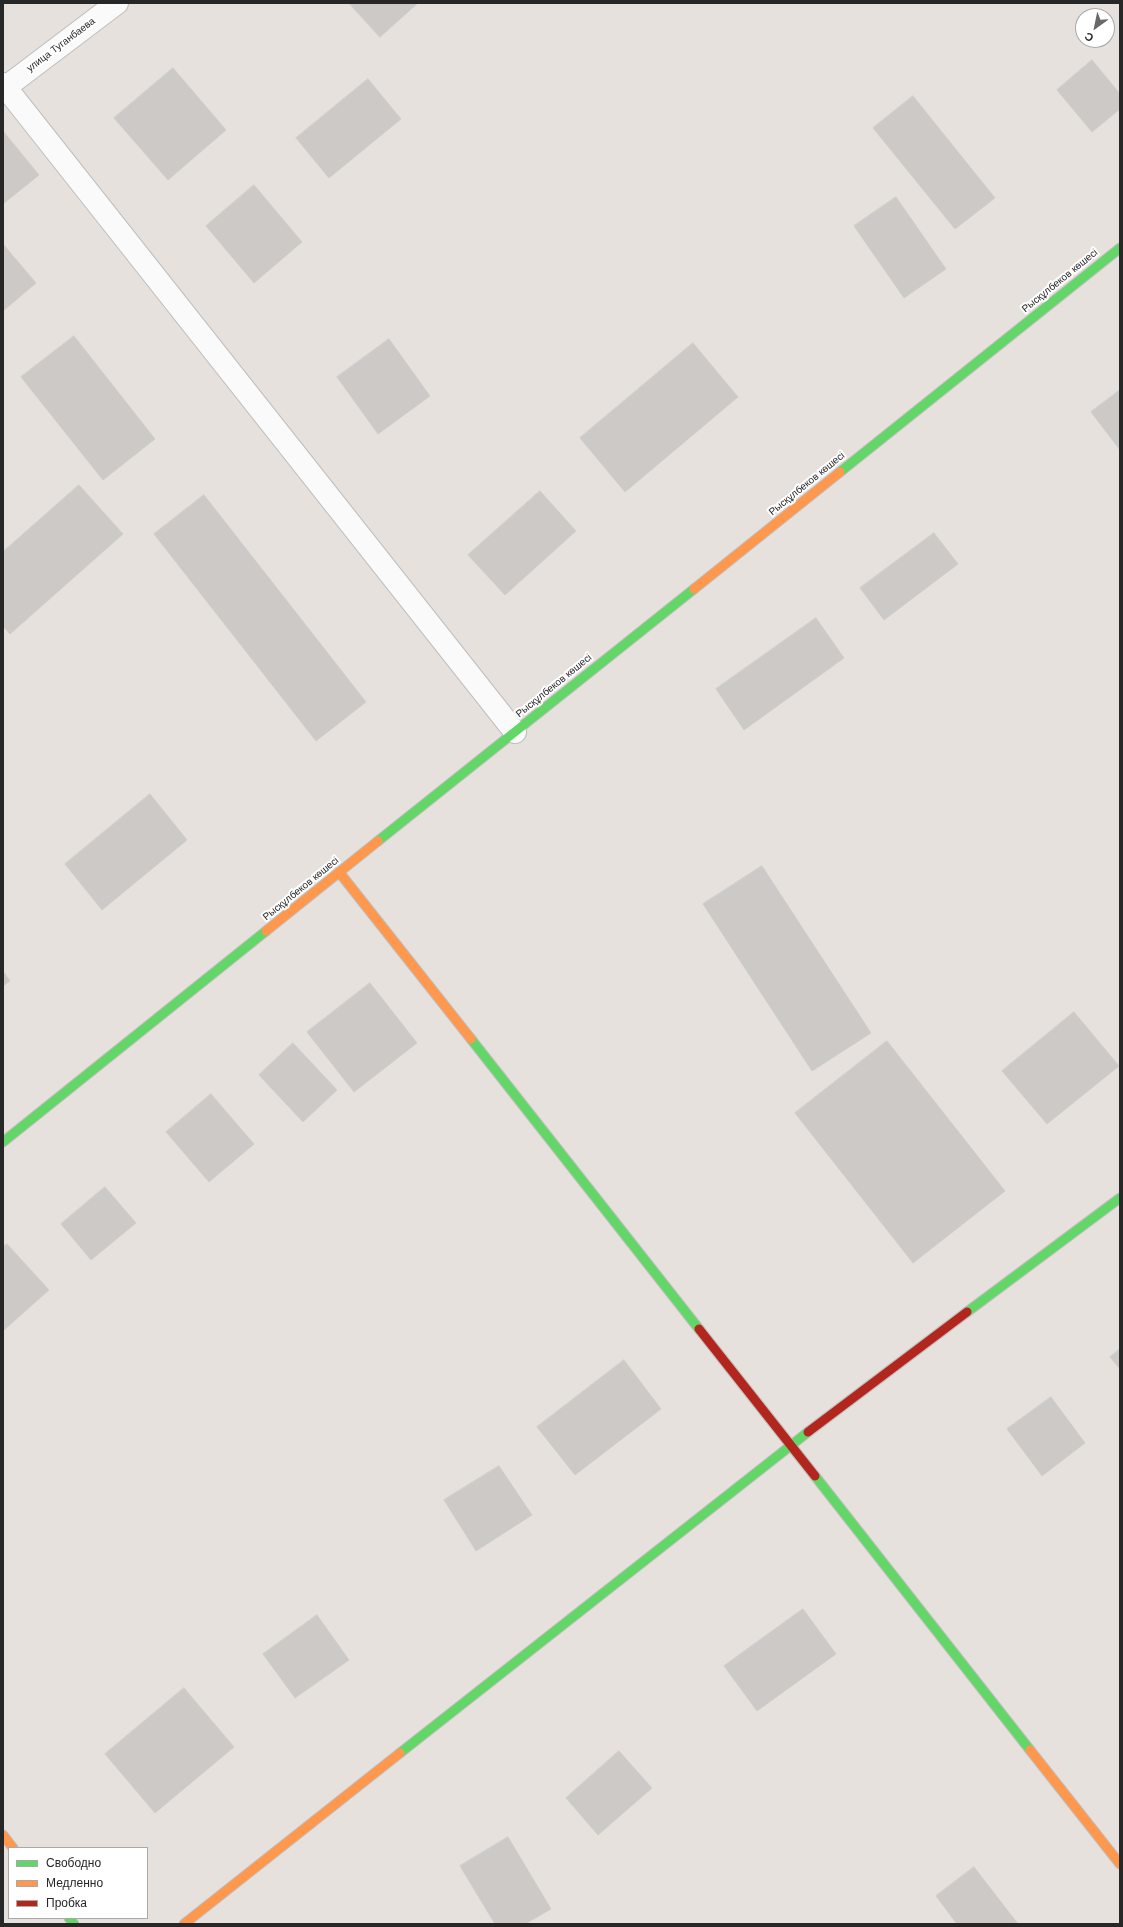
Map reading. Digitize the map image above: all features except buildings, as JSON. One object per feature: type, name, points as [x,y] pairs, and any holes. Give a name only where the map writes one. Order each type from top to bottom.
[{"type":"street","name":"улица Туганбаева","points":[[4,86],[117,3]]},
{"type":"street","points":[[4,86],[515,732]]},
{"type":"street","name":"Рысқұлбеков көшесі","points":[[3,1142],[1120,248]]},
{"type":"street","points":[[339,872],[1120,1864]]},
{"type":"street","points":[[184,1924],[790,1445],[1120,1198]]},
{"type":"street","points":[[3,1835],[12,1847]]},
{"type":"traffic: fast","points":[[840,472],[1120,248]]},
{"type":"traffic: fast","points":[[378,841],[694,589]]},
{"type":"traffic: fast","points":[[3,1142],[266,931]]},
{"type":"traffic: fast","points":[[471,1039],[699,1329]]},
{"type":"traffic: fast","points":[[967,1312],[1120,1198]]},
{"type":"traffic: fast","points":[[400,1753],[808,1432]]},
{"type":"traffic: fast","points":[[815,1476],[1030,1750]]},
{"type":"traffic: fast","points":[[70,1919],[74,1924]]},
{"type":"traffic: slow","points":[[694,589],[840,472]]},
{"type":"traffic: slow","points":[[266,931],[378,841]]},
{"type":"traffic: slow","points":[[339,872],[471,1039]]},
{"type":"traffic: slow","points":[[1030,1750],[1120,1864]]},
{"type":"traffic: slow","points":[[184,1924],[400,1753]]},
{"type":"traffic: slow","points":[[3,1835],[12,1847]]},
{"type":"traffic: jam","points":[[808,1432],[967,1312]]},
{"type":"traffic: jam","points":[[699,1329],[815,1476]]}]
